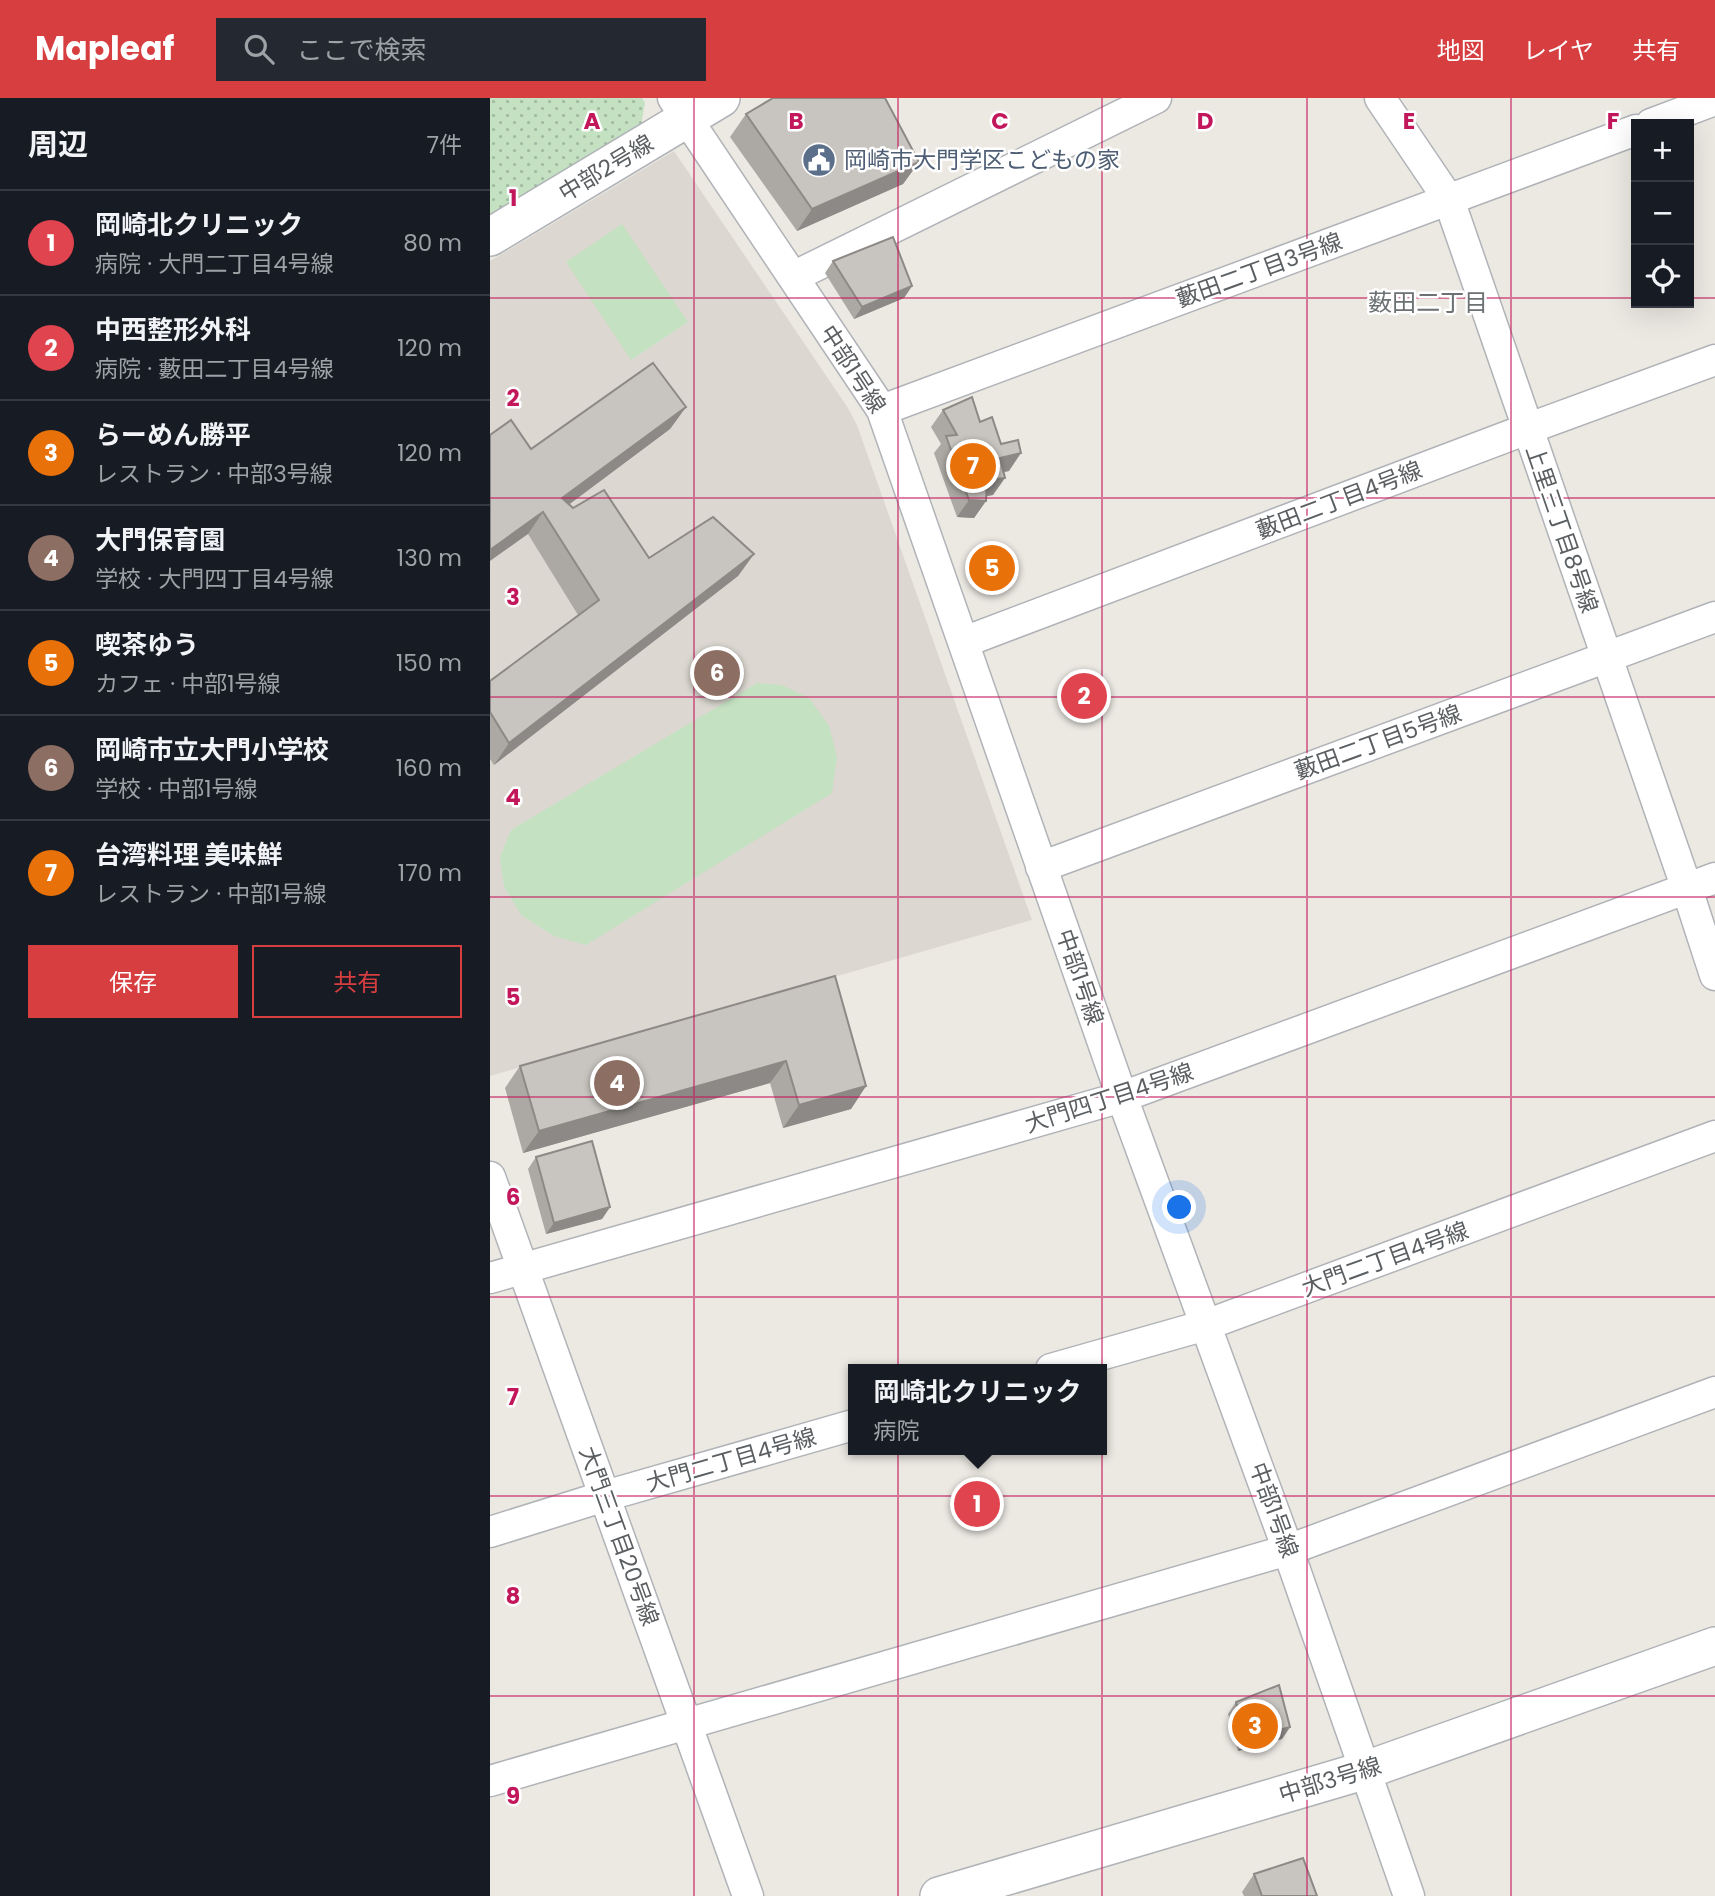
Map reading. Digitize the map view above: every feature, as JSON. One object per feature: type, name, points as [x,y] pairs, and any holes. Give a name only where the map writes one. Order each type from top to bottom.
[{"type":"street","name":"中部2号線","points":[[490,237],[680,108],[721,98]]},
{"type":"street","points":[[793,277],[1156,98]]},
{"type":"street","name":"上里三丁目8号線","points":[[1380,98],[1449,200],[1715,975]]},
{"type":"street","points":[[1664,119],[1715,100]]},
{"type":"street","name":"中部1号線","points":[[680,108],[882,410],[1122,1097],[1288,1550],[1409,1896]]},
{"type":"street","name":"藪田二丁目3号線","points":[[882,410],[1631,132]]},
{"type":"street","name":"藪田二丁目4号線","points":[[964,642],[1715,360]]},
{"type":"street","name":"藪田二丁目5号線","points":[[1041,867],[1715,617]]},
{"type":"street","name":"大門四丁目4号線","points":[[490,1278],[1122,1097],[1715,878]]},
{"type":"street","name":"大門二丁目4号線","points":[[1069,1364],[1206,1325],[1715,1136]]},
{"type":"street","name":"大門三丁目20号線","points":[[490,1177],[748,1896]]},
{"type":"street","points":[[490,1781],[1288,1550],[1715,1392]]},
{"type":"street","name":"大門二丁目4号線","points":[[490,1532],[848,1426]]},
{"type":"street","name":"中部3号線","points":[[939,1896],[1366,1770],[1715,1646]]},
{"type":"shaded area","points":[[674,151],[857,425],[1032,920],[490,1076],[490,261]]},
{"type":"green space","points":[[490,98],[642,98],[645,103],[641,125],[490,216]]},
{"type":"green space","points":[[622,224],[688,322],[631,360],[566,262]]},
{"type":"green space","points":[[757,683],[782,685],[809,698],[829,726],[837,757],[832,793],[586,945],[554,936],[522,916],[504,887],[500,857],[511,830]]},
{"type":"building","name":"岡崎市大門学区こどもの家","points":[[773,98],[885,98],[919,162],[812,209],[746,114]]},
{"type":"building","points":[[893,237],[912,286],[862,307],[833,261]]},
{"type":"building","points":[[653,363],[686,407],[562,498],[573,508],[604,490],[649,558],[713,517],[754,554],[509,743],[490,712],[490,681],[599,600],[543,512],[490,550],[490,435],[511,420],[531,449]]},
{"type":"building","points":[[972,397],[980,422],[992,417],[1001,444],[1018,440],[1021,453],[1000,458],[1005,478],[987,480],[986,501],[969,500],[946,436],[957,435],[943,410]]},
{"type":"building","points":[[835,976],[866,1086],[799,1105],[786,1061],[539,1131],[520,1066]]},
{"type":"building","points":[[592,1141],[610,1207],[554,1223],[536,1157]]},
{"type":"building","points":[[1279,1685],[1290,1727],[1246,1739],[1236,1702]]},
{"type":"building","points":[[1303,1858],[1317,1896],[1262,1896],[1254,1874]]},
{"type":"place","name":"岡崎市大門学区こどもの家","points":[[819,160]]},
{"type":"place","name":"台湾料理 美味鮮","points":[[973,466]]},
{"type":"place","name":"喫茶ゆう","points":[[992,568]]},
{"type":"place","name":"岡崎市立大門小学校","points":[[717,673]]},
{"type":"place","name":"中西整形外科","points":[[1084,696]]},
{"type":"place","name":"大門保育園","points":[[617,1083]]},
{"type":"place","name":"岡崎北クリニック","points":[[977,1504]]},
{"type":"place","name":"らーめん勝平","points":[[1255,1726]]},
{"type":"district","name":"薮田二丁目","points":[[1428,303]]}]
